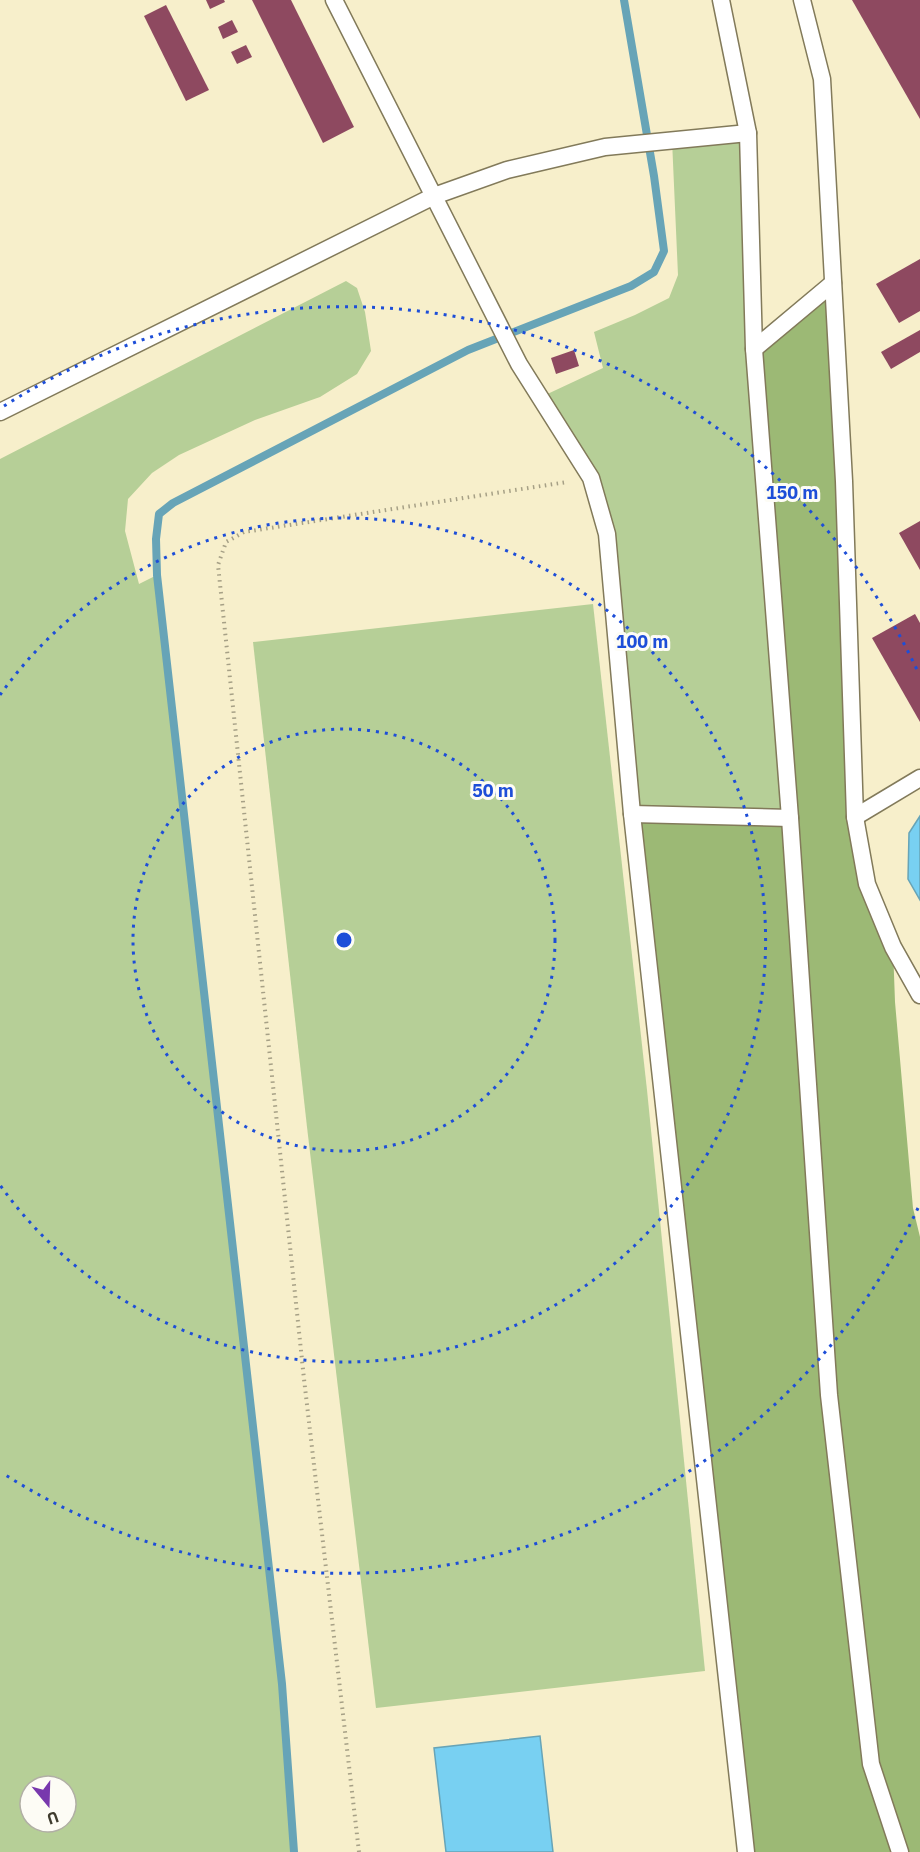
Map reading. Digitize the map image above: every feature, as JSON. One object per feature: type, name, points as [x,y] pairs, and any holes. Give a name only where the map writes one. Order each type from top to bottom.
[{"type":"lane","points":[[333,0],[519,364],[591,478],[607,534],[632,814],[746,1852]]},
{"type":"lane","points":[[721,0],[748,133],[754,349],[790,818],[829,1395],[871,1764],[900,1852]]},
{"type":"lane","points":[[802,0],[822,79],[844,481],[855,817],[867,884],[893,947],[920,995]]},
{"type":"lane","points":[[0,412],[434,196],[507,170],[605,147],[748,133]]},
{"type":"lane","points":[[754,349],[833,283]]},
{"type":"lane","points":[[855,817],[920,778]]},
{"type":"lane","points":[[632,814],[790,818]]},
{"type":"path","points":[[358,1852],[303,1367],[218,565],[226,542],[244,532],[591,478]]},
{"type":"green space","points":[[748,133],[790,818],[632,814],[607,534],[591,478],[541,397],[603,368],[594,332],[669,298],[678,275],[672,140]]},
{"type":"green space","points":[[346,281],[357,288],[365,312],[371,351],[357,374],[320,397],[255,420],[179,455],[152,473],[128,499],[125,531],[139,584],[157,575],[282,1684],[294,1852],[0,1852],[0,459]]},
{"type":"green space","points":[[833,283],[855,817],[893,947],[895,1002],[913,1208],[920,1237],[920,1852],[746,1852],[632,814],[790,818],[754,349]]},
{"type":"green space","points":[[593,604],[647,1090],[705,1671],[376,1708],[307,1127],[253,642]]},
{"type":"water","points":[[920,816],[920,900],[908,879],[909,833]]},
{"type":"water","points":[[540,1736],[553,1852],[446,1852],[434,1748]]},
{"type":"building","points":[[206,0],[224,0],[225,2],[210,9]]},
{"type":"building","points":[[252,0],[291,0],[354,127],[323,143]]},
{"type":"building","points":[[852,0],[920,0],[920,119]]},
{"type":"building","points":[[166,5],[209,90],[186,101],[144,16]]},
{"type":"building","points":[[232,20],[238,32],[223,39],[218,27]]},
{"type":"building","points":[[246,45],[252,57],[237,64],[231,52]]},
{"type":"building","points":[[920,259],[920,311],[899,323],[876,284]]},
{"type":"building","points":[[920,330],[920,352],[891,369],[881,352]]},
{"type":"building","points":[[574,350],[579,366],[556,374],[551,358]]},
{"type":"building","points":[[920,521],[920,570],[899,533]]},
{"type":"building","points":[[915,614],[920,623],[920,722],[872,638]]},
{"type":"waterway","points":[[294,1852],[282,1684],[157,575],[156,539],[159,514],[173,503],[468,350],[631,286],[654,272],[664,251],[654,176],[624,0]]}]
